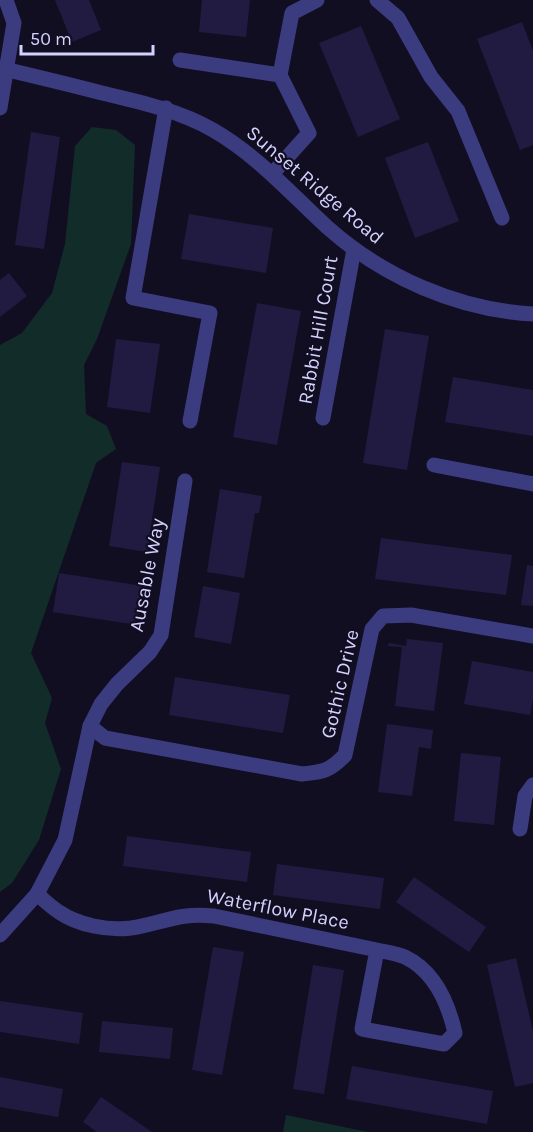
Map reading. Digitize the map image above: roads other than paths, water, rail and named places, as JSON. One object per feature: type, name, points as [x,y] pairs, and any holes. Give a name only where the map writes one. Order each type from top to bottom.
[{"type":"street","points":[[0,108],[4,69],[14,23],[6,0]]},
{"type":"street","points":[[273,173],[309,133],[280,75],[292,13],[317,0]]},
{"type":"street","points":[[377,0],[398,18],[431,76],[458,111],[502,218]]},
{"type":"street","points":[[180,60],[280,75]]},
{"type":"street","name":"Sunset Ridge Road","points":[[4,69],[166,108],[220,135],[244,150],[273,173],[327,226],[379,266],[456,300],[533,314]]},
{"type":"street","points":[[166,108],[133,298],[210,313],[190,421]]},
{"type":"street","name":"Rabbit Hill Court","points":[[323,418],[354,249]]},
{"type":"street","points":[[434,465],[533,484]]},
{"type":"street","name":"Ausable Way","points":[[0,935],[37,894],[65,840],[90,726],[100,704],[150,652],[161,635],[185,481]]},
{"type":"street","name":"Gothic Drive","points":[[90,726],[105,738],[302,774],[319,773],[333,768],[345,755],[372,629],[383,616],[411,615],[533,636]]},
{"type":"street","points":[[520,829],[525,796],[533,785]]},
{"type":"street","name":"Waterflow Place","points":[[37,894],[60,913],[87,924],[131,928],[168,918],[195,914],[214,916],[377,950],[404,956],[437,985],[449,1008],[455,1033],[444,1044],[362,1029],[377,950]]}]
